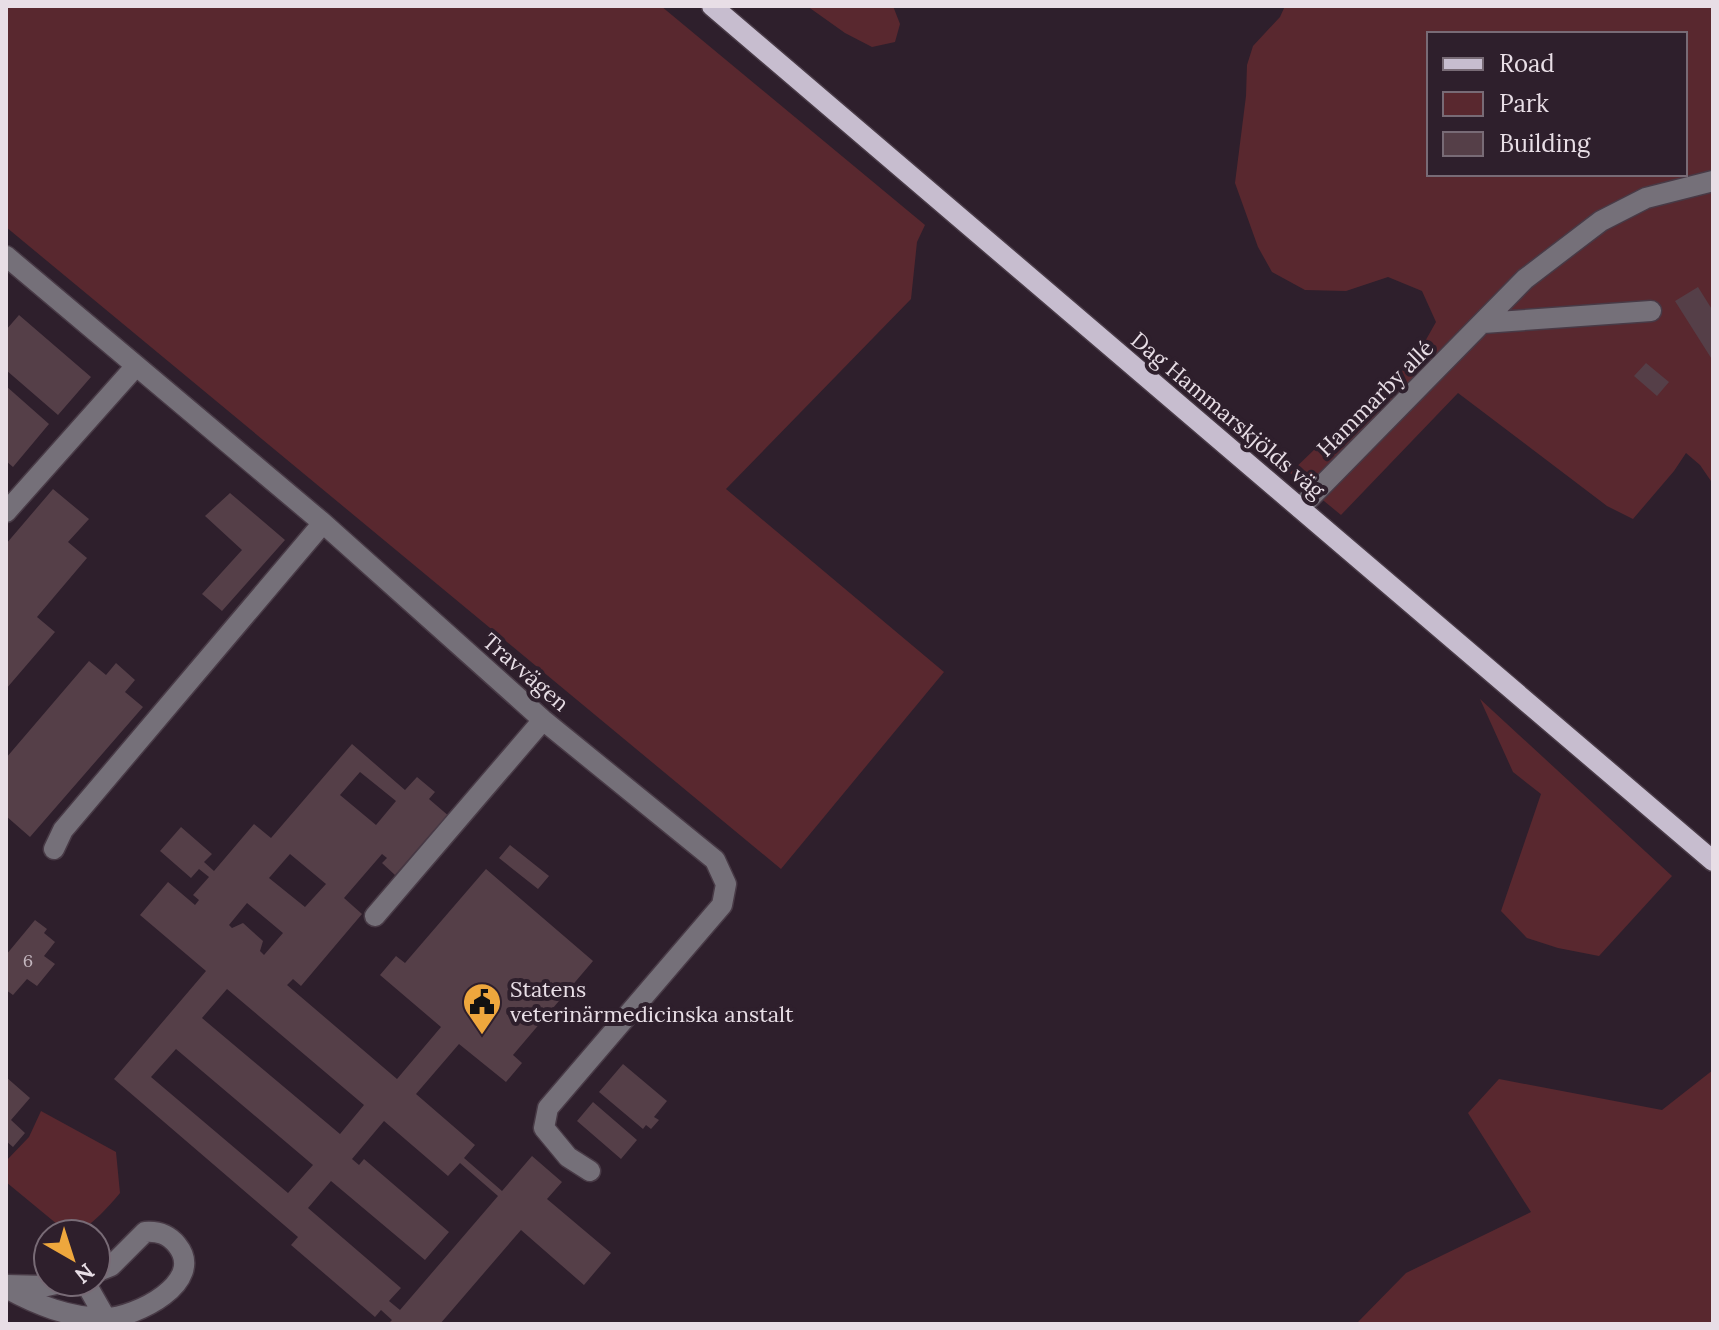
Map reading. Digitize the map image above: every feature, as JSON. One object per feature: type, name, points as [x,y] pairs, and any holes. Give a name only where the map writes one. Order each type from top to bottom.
[{"type":"main road","name":"Dag Hammarskjölds väg","points":[[712,6],[1713,861]]},
{"type":"street","name":"Hammarby allé","points":[[1300,508],[1525,279],[1601,221],[1646,198],[1713,181]]},
{"type":"street","name":"Travvägen","points":[[6,256],[323,523],[543,720],[715,860],[726,884],[722,905],[548,1108],[544,1128],[568,1157],[590,1171]]},
{"type":"street","points":[[1483,323],[1651,311]]},
{"type":"street","points":[[6,512],[136,366]]},
{"type":"street","points":[[54,849],[63,830],[323,523]]},
{"type":"street","points":[[375,916],[543,720]]},
{"type":"street","points":[[6,1286],[53,1311],[108,1321],[145,1308],[176,1284],[184,1266],[183,1252],[172,1239],[160,1232],[145,1232],[112,1265]]},
{"type":"street","points":[[6,1286],[32,1286]]},
{"type":"street","points":[[94,1298],[108,1321]]},
{"type":"green space","points":[[6,6],[661,6],[925,225],[917,242],[911,299],[726,489],[944,672],[781,869],[6,227]]},
{"type":"green space","points":[[807,6],[893,6],[900,24],[895,42],[872,47],[845,33]]},
{"type":"green space","points":[[1285,6],[1713,6],[1713,484],[1700,465],[1686,453],[1633,519],[1607,506],[1458,393],[1341,515],[1290,473],[1423,345],[1436,322],[1422,291],[1388,277],[1346,291],[1305,290],[1272,272],[1258,247],[1235,183],[1247,65],[1253,46],[1280,17]]},
{"type":"green space","points":[[1480,699],[1672,876],[1599,956],[1527,938],[1501,911],[1541,794],[1513,772]]},
{"type":"green space","points":[[1713,1070],[1713,1324],[1356,1324],[1406,1273],[1531,1212],[1468,1113],[1499,1079],[1662,1110]]},
{"type":"green space","points":[[41,1111],[116,1152],[120,1193],[97,1218],[50,1218],[6,1182],[6,1161],[29,1137]]},
{"type":"building","points":[[1698,287],[1713,311],[1713,361],[1675,301]]},
{"type":"building","points":[[19,315],[91,377],[58,415],[6,370],[6,330]]},
{"type":"building","points":[[1646,363],[1669,382],[1657,396],[1634,376]]},
{"type":"building","points":[[6,386],[49,424],[13,467],[6,461]]},
{"type":"building","points":[[53,489],[89,519],[68,542],[87,558],[37,617],[55,632],[6,689],[6,544]]},
{"type":"building","points":[[230,493],[285,540],[222,611],[202,594],[242,550],[205,516]]},
{"type":"building","points":[[89,661],[106,675],[116,663],[135,680],[125,692],[143,707],[30,837],[6,816],[6,758]]},
{"type":"building","name":"Statens veterinärmedicinska anstalt","points":[[352,744],[405,790],[417,777],[435,792],[429,799],[450,817],[437,833],[434,830],[395,875],[382,863],[387,858],[382,854],[344,898],[362,914],[301,986],[293,979],[287,985],[397,1079],[441,1027],[380,975],[396,956],[405,963],[486,869],[593,961],[513,1055],[522,1063],[506,1082],[459,1044],[416,1094],[475,1145],[464,1158],[502,1191],[532,1156],[562,1182],[547,1199],[611,1253],[584,1285],[521,1230],[440,1324],[388,1324],[392,1320],[381,1310],[375,1317],[291,1245],[298,1237],[114,1079],[206,971],[140,915],[168,882],[195,905],[199,900],[193,895],[209,877],[199,869],[191,878],[160,851],[181,827],[212,854],[204,862],[214,871],[254,824],[271,838]],"holes":[[[360,772],[396,801],[376,825],[340,795]],[[290,854],[326,884],[305,907],[269,878]],[[247,903],[283,933],[264,955],[260,951],[263,941],[243,923],[232,928],[229,925]],[[227,989],[364,1105],[340,1134],[202,1018]],[[176,1049],[313,1165],[288,1193],[151,1077]],[[384,1121],[448,1176],[460,1163],[498,1196],[400,1310],[389,1301],[401,1288],[308,1208],[331,1181],[425,1260],[449,1232],[364,1159],[359,1165],[352,1159]]]},
{"type":"building","points":[[510,845],[549,876],[538,889],[499,858]]},
{"type":"building","points":[[35,920],[47,929],[44,933],[55,942],[44,956],[55,964],[37,986],[27,979],[13,995],[6,990],[6,955]]},
{"type":"building","points":[[623,1064],[667,1101],[654,1117],[659,1120],[651,1129],[646,1125],[643,1129],[599,1092]]},
{"type":"building","points":[[6,1077],[30,1098],[11,1120],[25,1133],[13,1147],[6,1141]]},
{"type":"building","points":[[593,1102],[637,1140],[621,1159],[577,1121]]},
{"type":"place","name":"Statens veterinärmedicinska anstalt","points":[[482,1036]]}]
